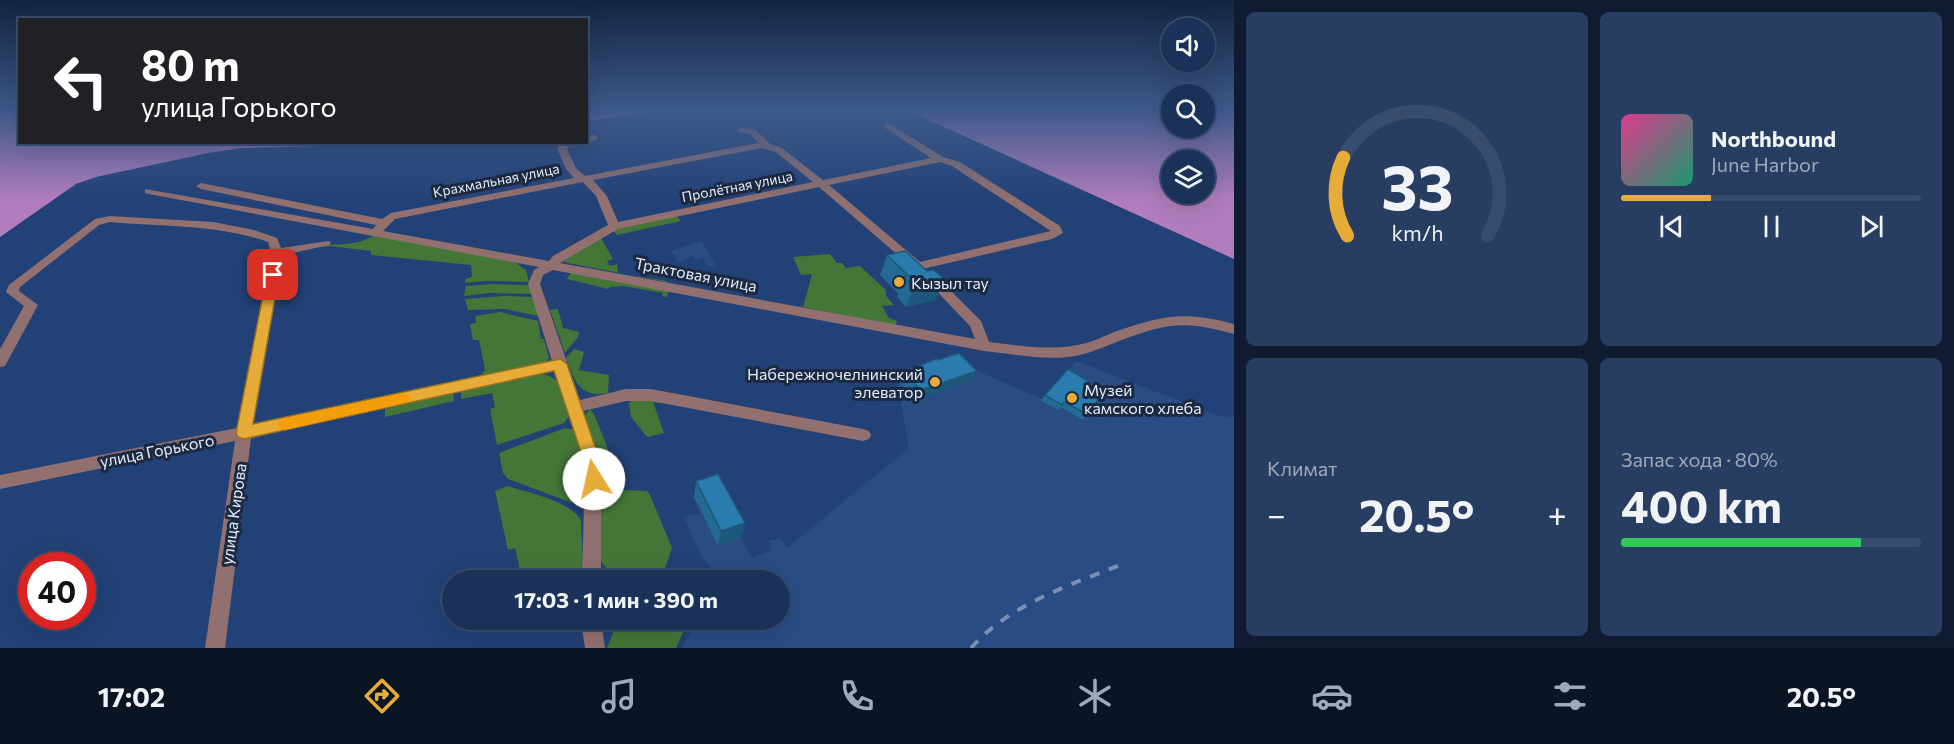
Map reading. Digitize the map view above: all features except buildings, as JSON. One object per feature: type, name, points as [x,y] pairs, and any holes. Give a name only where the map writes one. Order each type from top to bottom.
[{"type":"street","points":[[762,140],[801,166],[918,266],[972,318],[980,330],[984,346]]},
{"type":"street","points":[[910,140],[940,159],[956,164],[1056,228],[1057,233],[1048,237],[918,266]]},
{"type":"street","points":[[567,144],[562,148],[575,174],[590,181],[610,211],[614,226]]},
{"type":"street","name":"Крахмальная улица","points":[[376,232],[391,216],[750,146],[769,146]]},
{"type":"street","name":"Пролётная улица","points":[[591,570],[593,464],[534,284],[538,273],[586,241],[614,226],[940,159]]},
{"type":"street","points":[[201,186],[384,223]]},
{"type":"street","name":"Трактовая улица","points":[[149,191],[984,346],[1066,353],[1164,321],[1180,319],[1211,322],[1234,329]]},
{"type":"street","points":[[0,362],[4,346],[31,305],[12,292],[15,285],[95,222],[102,220],[213,227],[258,234],[275,246],[325,243]]},
{"type":"street","name":"улица Кирова","points":[[215,648],[244,433],[275,246]]},
{"type":"street","name":"улица Горького","points":[[0,482],[244,433],[560,364]]},
{"type":"street","points":[[574,407],[626,395],[651,395],[863,435]]},
{"type":"street","points":[[582,648],[592,632]]},
{"type":"shaded area","points":[[0,140],[18,140],[18,144],[395,144],[242,148],[96,177],[76,184],[0,237]]},
{"type":"shaded area","points":[[973,140],[1234,140],[1234,259]]},
{"type":"shaded area","points":[[702,242],[717,268],[708,266],[700,254],[701,259],[695,260],[693,256],[685,259],[686,261],[678,262],[671,251]]},
{"type":"shaded area","name":"Набережночелнинский элеватор","points":[[962,360],[968,362],[969,367],[1042,399],[1076,361],[1219,416],[1234,417],[1234,648],[682,648],[691,630],[790,630],[790,570],[712,570],[701,556],[684,517],[700,513],[692,496],[716,488],[746,533],[740,535],[752,558],[772,550],[769,541],[781,538],[787,548],[909,448],[897,383]]},
{"type":"green space","points":[[677,216],[681,221],[617,235],[613,230]]},
{"type":"green space","points":[[375,235],[513,261],[526,270],[529,282],[465,283],[465,279],[472,277],[471,265],[371,255],[371,251],[329,246],[291,251],[312,246],[355,243]]},
{"type":"green space","points":[[600,236],[613,259],[607,261],[610,266],[617,264],[618,273],[563,262]]},
{"type":"green space","points":[[830,254],[837,263],[842,263],[846,268],[860,266],[886,290],[886,296],[894,305],[882,306],[889,318],[897,321],[895,326],[803,307],[812,274],[801,275],[793,257]]},
{"type":"green space","points":[[571,273],[668,291],[667,297],[662,296],[663,293],[623,286],[608,289],[567,279]]},
{"type":"green space","points":[[529,285],[532,294],[490,293],[464,296],[466,286]]},
{"type":"green space","points":[[505,296],[533,297],[538,316],[505,309],[468,310],[465,299]]},
{"type":"green space","points":[[558,309],[563,328],[579,332],[578,337],[565,353],[550,310]]},
{"type":"green space","points":[[500,312],[538,321],[541,339],[544,339],[549,358],[545,363],[460,382],[459,380],[481,376],[485,369],[479,340],[473,340],[470,324],[476,323],[475,316]]},
{"type":"green space","points":[[574,349],[584,352],[579,370],[609,375],[608,393],[590,393],[580,386],[566,358]]},
{"type":"green space","points":[[541,374],[554,379],[562,388],[570,415],[564,423],[497,445],[490,409],[495,407],[492,393],[461,399],[461,391]]},
{"type":"green space","points":[[453,393],[454,401],[385,417],[385,409]]},
{"type":"green space","points":[[651,398],[680,406],[653,402],[664,433],[647,437],[631,417],[629,403]]},
{"type":"green space","points":[[590,409],[614,464],[615,468],[610,472],[599,465],[585,415]]},
{"type":"green space","points":[[565,428],[574,430],[586,480],[583,498],[578,505],[508,479],[503,473],[499,453]]},
{"type":"green space","points":[[508,486],[559,503],[576,513],[581,520],[583,567],[580,570],[520,570],[515,548],[508,550],[495,491]]},
{"type":"green space","points":[[605,489],[647,491],[672,548],[663,570],[608,570],[604,566],[600,559],[600,494]]},
{"type":"green space","points":[[614,630],[684,630],[676,648],[607,648]]},
{"type":"railway","points":[[971,648],[987,632],[1023,607],[1125,563]]},
{"type":"slow traffic","points":[[285,424],[403,398]]},
{"type":"place","name":"Кызыл тау","points":[[899,282]]},
{"type":"place","name":"Набережночелнинский элеватор","points":[[935,382]]},
{"type":"place","name":"Музей камского хлеба","points":[[1072,398]]},
{"type":"route","points":[[273,275],[244,433],[560,364],[593,464],[594,479]]}]
